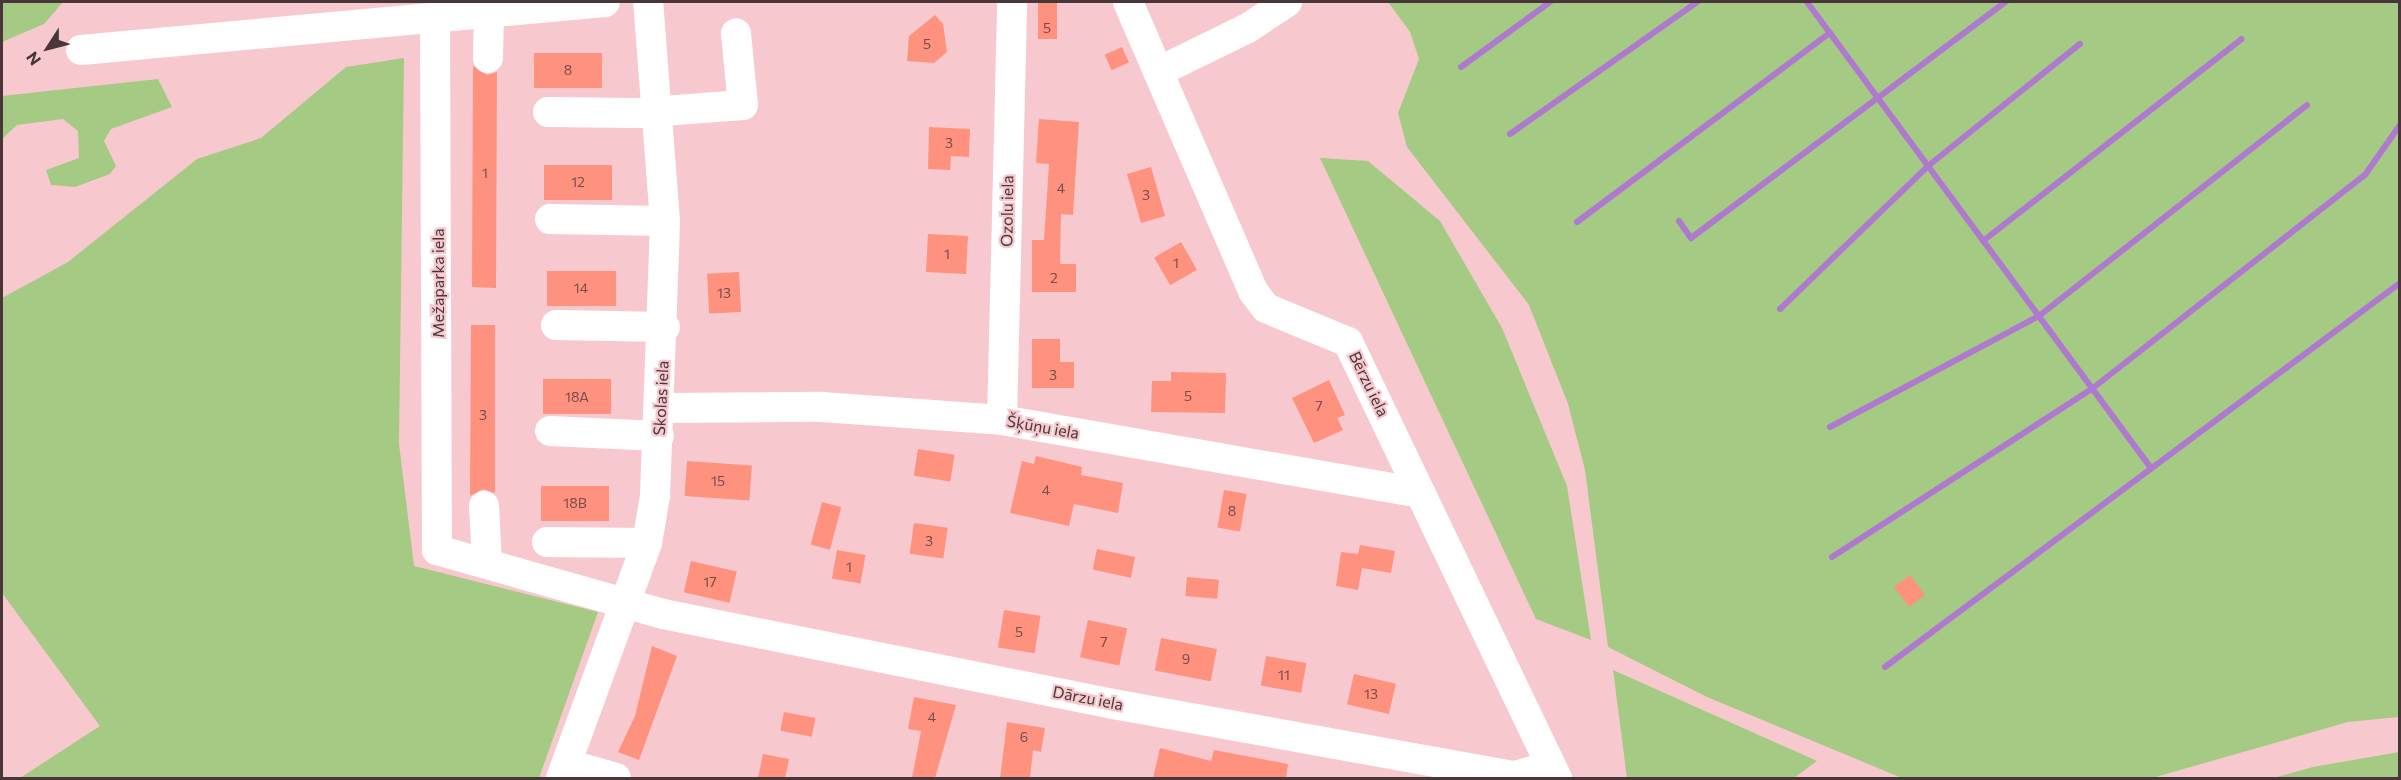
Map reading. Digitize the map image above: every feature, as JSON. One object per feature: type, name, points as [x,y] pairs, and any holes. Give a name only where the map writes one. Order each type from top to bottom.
[{"type":"street","points":[[81,50],[427,12],[489,12],[605,2]]},
{"type":"street","name":"Skolas iela","points":[[564,771],[647,543],[660,422],[665,327],[665,221],[648,2]]},
{"type":"street","name":"Ozolu iela","points":[[1002,420],[1012,2]]},
{"type":"street","name":"Bērzu iela","points":[[1128,2],[1253,291],[1266,308],[1348,342],[1554,772]]},
{"type":"street","points":[[1158,72],[1248,28],[1287,2]]},
{"type":"street","name":"Mežaparka iela","points":[[427,12],[437,550]]},
{"type":"street","points":[[488,58],[489,12]]},
{"type":"street","points":[[548,112],[658,112],[743,105],[736,33]]},
{"type":"street","points":[[550,219],[665,221]]},
{"type":"street","points":[[556,325],[665,327]]},
{"type":"street","name":"Šķūņu iela","points":[[550,431],[822,407],[1002,420],[1421,494]]},
{"type":"street","points":[[484,506],[487,564]]},
{"type":"street","points":[[547,542],[647,543]]},
{"type":"street","name":"Dārzu iela","points":[[437,550],[625,604],[1113,704],[1504,774],[1554,772]]},
{"type":"street","points":[[564,771],[616,778]]},
{"type":"green space","points":[[2,2],[63,2],[44,24],[2,42]]},
{"type":"green space","points":[[1388,2],[2399,2],[2399,717],[2348,722],[2152,778],[1902,778],[1707,697],[1608,647],[1585,470],[1568,404],[1529,305],[1407,147],[1398,113],[1419,59],[1410,32]]},
{"type":"green space","points":[[404,58],[399,444],[414,566],[598,612],[539,778],[20,778],[100,726],[2,593],[2,298],[68,262],[197,159],[261,138],[346,67]]},
{"type":"green space","points":[[158,79],[172,107],[111,129],[104,141],[116,166],[110,174],[75,187],[51,185],[46,170],[79,158],[78,131],[63,119],[17,125],[2,139],[2,96]]},
{"type":"green space","points":[[1320,158],[1368,161],[1440,221],[1502,328],[1567,486],[1591,640],[1536,619]]},
{"type":"green space","points":[[1613,670],[1817,761],[1794,778],[1627,778]]},
{"type":"green space","points":[[2399,752],[2399,778],[2273,778],[2313,767]]},
{"type":"building","points":[[1038,2],[1057,2],[1057,39],[1038,39]]},
{"type":"building","points":[[935,15],[943,24],[947,52],[934,63],[907,61],[909,36]]},
{"type":"building","points":[[1122,47],[1129,63],[1112,70],[1105,55]]},
{"type":"building","points":[[534,53],[602,53],[602,88],[534,88]]},
{"type":"building","points":[[473,66],[487,75],[497,72],[496,288],[472,287]]},
{"type":"building","points":[[1039,119],[1079,122],[1073,215],[1061,214],[1060,264],[1076,264],[1076,292],[1032,292],[1032,240],[1044,240],[1049,164],[1036,163]]},
{"type":"building","points":[[929,127],[970,129],[969,157],[951,156],[950,170],[928,169]]},
{"type":"building","points":[[544,165],[612,165],[612,200],[544,200]]},
{"type":"building","points":[[1151,167],[1165,216],[1141,223],[1127,174]]},
{"type":"building","points":[[928,234],[968,236],[966,274],[926,272]]},
{"type":"building","points":[[1181,242],[1197,270],[1170,285],[1154,258]]},
{"type":"building","points":[[547,271],[616,271],[616,306],[547,306]]},
{"type":"building","points":[[739,272],[741,312],[709,314],[707,274]]},
{"type":"building","points":[[471,325],[495,325],[495,493],[483,489],[470,496]]},
{"type":"building","points":[[1032,339],[1060,339],[1060,362],[1074,362],[1074,388],[1032,388]]},
{"type":"building","points":[[1171,372],[1226,373],[1225,413],[1151,412],[1152,381],[1171,381]]},
{"type":"building","points":[[543,379],[611,379],[611,414],[543,414]]},
{"type":"building","points":[[1329,380],[1345,415],[1337,418],[1343,430],[1314,443],[1292,398]]},
{"type":"building","points":[[918,449],[955,455],[950,481],[914,476]]},
{"type":"building","points":[[1036,456],[1082,467],[1081,475],[1123,483],[1118,513],[1074,504],[1069,526],[1010,513],[1022,461],[1034,464]]},
{"type":"building","points":[[687,461],[752,466],[749,500],[685,496]]},
{"type":"building","points":[[541,486],[609,486],[609,521],[541,521]]},
{"type":"building","points":[[1224,490],[1247,494],[1240,531],[1217,527]]},
{"type":"building","points":[[822,502],[841,507],[830,550],[811,545]]},
{"type":"building","points":[[914,523],[948,528],[943,558],[910,554]]},
{"type":"building","points":[[1360,545],[1395,551],[1391,573],[1362,568],[1358,590],[1336,586],[1341,552],[1358,554]]},
{"type":"building","points":[[1097,549],[1135,557],[1131,578],[1093,570]]},
{"type":"building","points":[[837,550],[866,555],[861,584],[832,579]]},
{"type":"building","points":[[691,561],[737,572],[730,603],[684,592]]},
{"type":"building","points":[[1910,575],[1925,595],[1909,607],[1894,587]]},
{"type":"building","points":[[1187,577],[1219,580],[1217,599],[1185,596]]},
{"type":"building","points":[[1004,610],[1041,616],[1035,653],[998,648]]},
{"type":"building","points":[[1088,620],[1127,628],[1119,665],[1080,657]]},
{"type":"building","points":[[1161,638],[1217,649],[1211,681],[1155,670]]},
{"type":"building","points":[[652,646],[677,656],[639,760],[618,752],[635,716]]},
{"type":"building","points":[[1266,656],[1306,663],[1301,693],[1261,686]]},
{"type":"building","points":[[1354,674],[1396,684],[1389,714],[1347,704]]},
{"type":"building","points":[[914,697],[956,705],[935,778],[912,778],[921,731],[908,729]]},
{"type":"building","points":[[784,712],[815,718],[812,737],[780,731]]},
{"type":"building","points":[[1007,722],[1045,728],[1041,752],[1033,750],[1030,778],[1000,778]]},
{"type":"building","points":[[1160,748],[1211,761],[1214,750],[1288,764],[1286,778],[1153,778]]},
{"type":"building","points":[[763,754],[789,759],[785,778],[758,778]]},
{"type":"waterway","points":[[1461,67],[1550,2]]},
{"type":"waterway","points":[[1510,134],[1697,2]]},
{"type":"waterway","points":[[1807,2],[2151,468]]},
{"type":"waterway","points":[[1679,221],[1691,238],[2005,2]]},
{"type":"waterway","points":[[1577,222],[1830,33]]},
{"type":"waterway","points":[[1983,241],[2242,39]]},
{"type":"waterway","points":[[1780,309],[1928,166],[2080,44]]},
{"type":"waterway","points":[[1830,427],[2039,316],[2307,105]]},
{"type":"waterway","points":[[1832,557],[2093,388],[2365,175],[2400,125]]},
{"type":"waterway","points":[[1885,667],[2400,283]]}]
